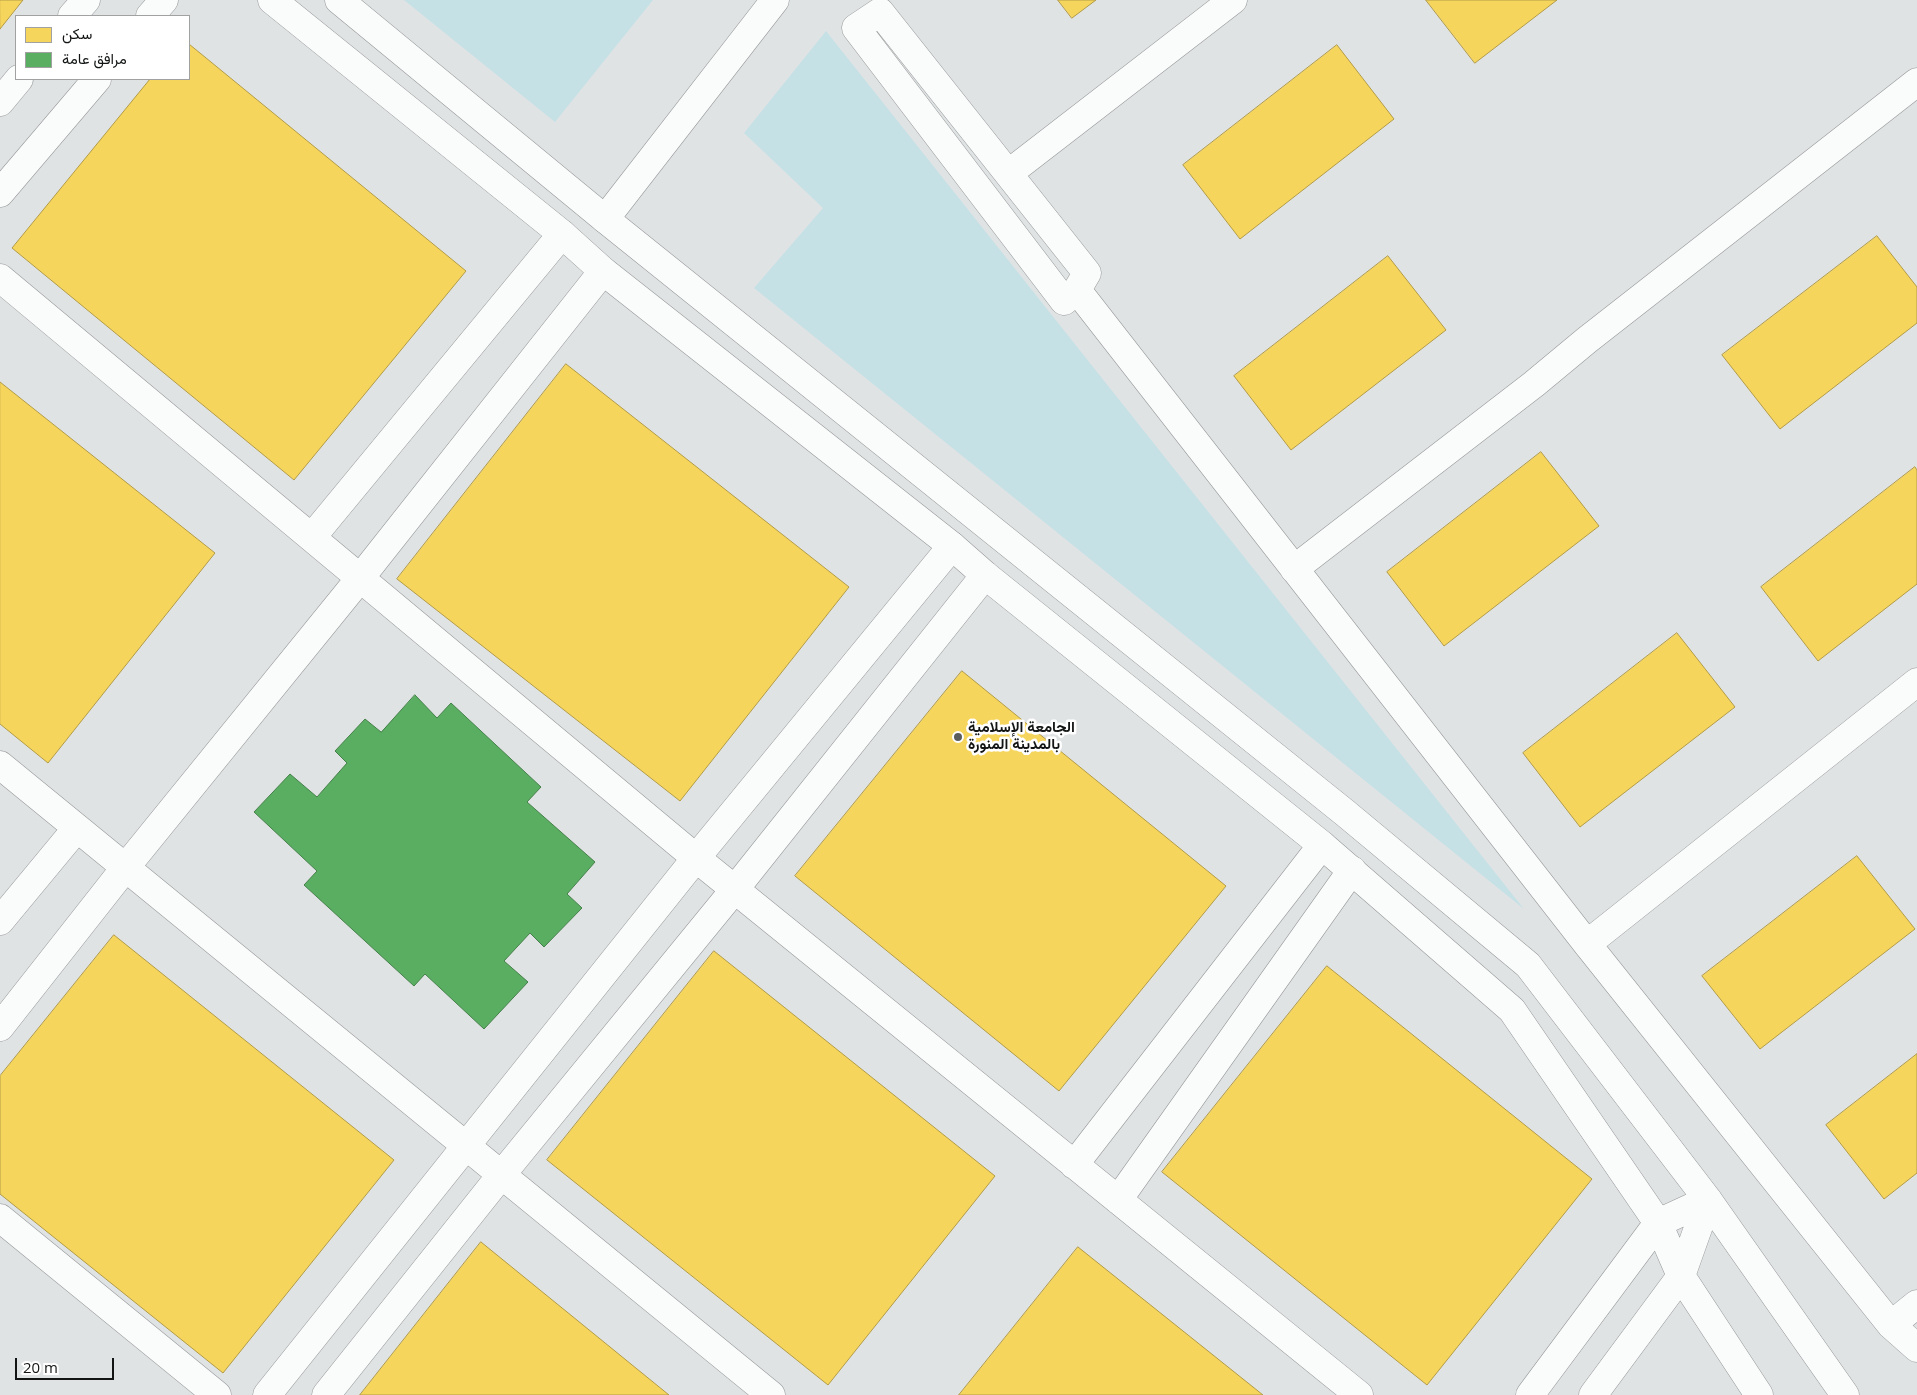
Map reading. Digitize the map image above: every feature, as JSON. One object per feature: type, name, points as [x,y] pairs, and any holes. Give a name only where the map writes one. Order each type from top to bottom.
[{"type":"street","points":[[73,15],[86,0]]},
{"type":"street","points":[[151,15],[164,0]]},
{"type":"street","points":[[272,0],[562,234],[603,271],[952,546],[985,575],[1322,845],[1512,1010],[1658,1223],[1681,1276],[1759,1395]]},
{"type":"street","points":[[339,0],[605,219],[1344,812],[1528,965],[1708,1200],[1846,1395]]},
{"type":"street","points":[[605,219],[774,0]]},
{"type":"street","points":[[1010,173],[1233,0]]},
{"type":"street","points":[[880,12],[1010,173],[1087,273],[1077,290],[1064,300],[856,28],[880,12]]},
{"type":"street","points":[[0,102],[18,80]]},
{"type":"street","points":[[0,193],[96,80]]},
{"type":"street","points":[[1294,569],[1916,86]]},
{"type":"street","points":[[312,537],[562,234]]},
{"type":"street","points":[[0,1027],[125,868],[361,578],[603,271]]},
{"type":"street","points":[[0,278],[696,858],[1359,1395]]},
{"type":"street","points":[[1077,290],[1586,944],[1891,1325],[1917,1348]]},
{"type":"street","points":[[267,1395],[696,858],[952,546]]},
{"type":"street","points":[[326,1395],[502,1174],[735,889],[985,575]]},
{"type":"street","points":[[1586,944],[1917,682]]},
{"type":"street","points":[[0,765],[771,1395]]},
{"type":"street","points":[[0,921],[77,828]]},
{"type":"street","points":[[1074,1165],[1322,845]]},
{"type":"street","points":[[1118,1200],[1352,870]]},
{"type":"street","points":[[1530,1395],[1658,1223],[1708,1200]]},
{"type":"street","points":[[1593,1395],[1681,1276],[1708,1200]]},
{"type":"street","points":[[0,1218],[217,1395]]},
{"type":"street","points":[[1891,1325],[1917,1304]]},
{"type":"shaded area","points":[[404,0],[653,0],[555,122]]},
{"type":"shaded area","points":[[826,31],[1524,909],[754,288],[823,208],[744,133]]},
{"type":"building: سكن","points":[[0,0],[23,0],[0,29]]},
{"type":"building: سكن","points":[[1058,0],[1096,0],[1072,18]]},
{"type":"building: سكن","points":[[1426,0],[1557,0],[1475,63]]},
{"type":"building: سكن","points":[[190,45],[466,271],[294,480],[12,248],[149,80],[190,80]]},
{"type":"building: سكن","points":[[1337,45],[1394,119],[1240,239],[1183,165]]},
{"type":"building: سكن","points":[[1877,236],[1917,287],[1917,323],[1780,429],[1722,355]]},
{"type":"building: سكن","points":[[1388,256],[1446,330],[1291,450],[1234,376]]},
{"type":"building: سكن","points":[[566,364],[849,587],[680,801],[397,579]]},
{"type":"building: سكن","points":[[0,382],[215,553],[48,763],[0,724]]},
{"type":"building: سكن","points":[[1541,452],[1599,526],[1444,646],[1387,572]]},
{"type":"building: سكن","points":[[1915,467],[1917,470],[1917,584],[1818,661],[1761,587]]},
{"type":"building: سكن","points":[[1677,633],[1735,707],[1580,827],[1523,753]]},
{"type":"building: سكن","points":[[962,671],[1226,886],[1059,1091],[795,876]]},
{"type":"building: سكن","points":[[1857,856],[1915,929],[1760,1049],[1702,976]]},
{"type":"building: سكن","points":[[114,935],[394,1160],[223,1373],[0,1194],[0,1076]]},
{"type":"building: سكن","points":[[714,951],[995,1176],[828,1385],[547,1160]]},
{"type":"building: سكن","points":[[1327,966],[1592,1179],[1427,1385],[1162,1172]]},
{"type":"building: سكن","points":[[1917,1054],[1917,1173],[1884,1199],[1826,1125]]},
{"type":"building: سكن","points":[[481,1242],[669,1395],[360,1395]]},
{"type":"building: سكن","points":[[1078,1247],[1263,1395],[959,1395]]},
{"type":"building: مرافق عامة","points":[[415,695],[437,718],[451,703],[541,787],[527,802],[595,862],[567,894],[582,908],[544,947],[530,933],[504,961],[528,982],[484,1029],[425,974],[414,986],[304,885],[317,871],[254,812],[290,774],[317,797],[347,763],[335,751],[365,719],[381,732]]},
{"type":"place","name":"الجامعة الإسلامية بالمدينة المنورة","points":[[958,737]]}]
